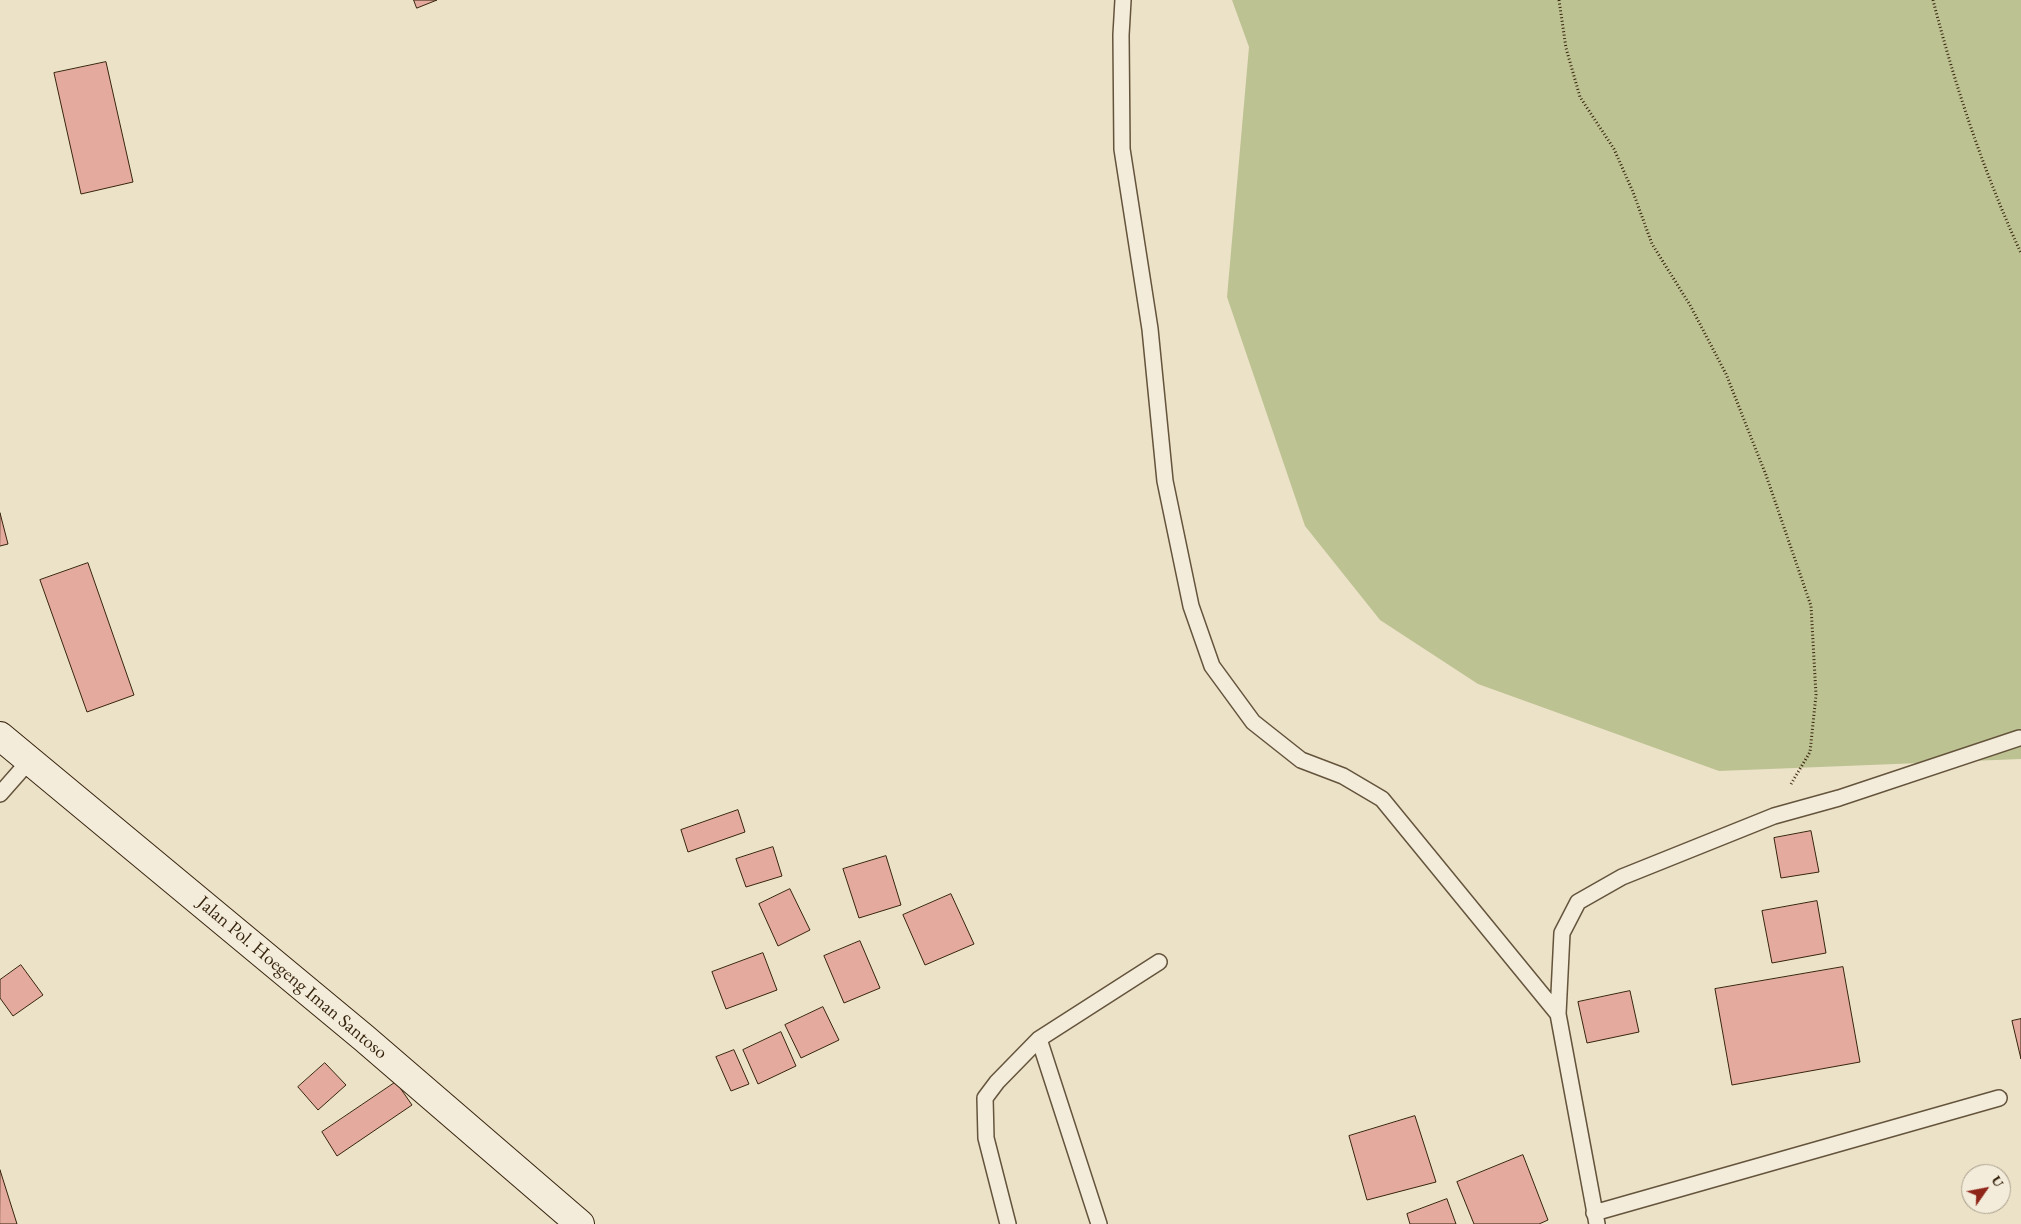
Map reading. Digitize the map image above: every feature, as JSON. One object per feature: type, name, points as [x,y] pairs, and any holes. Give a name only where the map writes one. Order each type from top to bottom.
[{"type":"street","name":"Jalan Pol. Hoegeng Iman Santoso","points":[[0,736],[364,1038],[580,1224]]},
{"type":"lane","points":[[1123,0],[1121,35],[1122,149],[1150,329],[1165,481],[1191,606],[1212,666],[1253,722],[1301,760],[1343,776],[1382,799],[1558,1014]]},
{"type":"lane","points":[[1999,1098],[1596,1219],[1558,1014],[1562,933],[1578,902],[1622,876],[1774,816],[1839,798],[2019,738]]},
{"type":"lane","points":[[0,794],[30,760]]},
{"type":"lane","points":[[1008,1224],[986,1138],[985,1098],[997,1082],[1038,1040],[1159,962]]},
{"type":"lane","points":[[1038,1040],[1099,1224]]},
{"type":"path","points":[[1559,0],[1566,48],[1580,98],[1614,150],[1633,192],[1652,244],[1690,305],[1726,374],[1766,475],[1811,606],[1816,695],[1810,752],[1774,816]]},
{"type":"path","points":[[1934,0],[1946,52],[1995,192],[2021,253]]},
{"type":"green space","points":[[1232,0],[2021,0],[2021,759],[1719,771],[1478,684],[1380,620],[1305,526],[1227,297],[1249,47]]},
{"type":"building","points":[[414,0],[437,0],[417,8]]},
{"type":"building","points":[[106,62],[133,182],[81,194],[54,73]]},
{"type":"building","points":[[0,513],[8,544],[0,546]]},
{"type":"building","points":[[88,563],[134,695],[87,712],[40,580]]},
{"type":"building","points":[[738,810],[745,832],[688,852],[681,830]]},
{"type":"building","points":[[1811,831],[1819,872],[1781,878],[1774,838]]},
{"type":"building","points":[[773,847],[782,876],[746,887],[736,859]]},
{"type":"building","points":[[886,856],[901,905],[859,918],[843,869]]},
{"type":"building","points":[[790,889],[810,930],[778,946],[759,904]]},
{"type":"building","points":[[951,894],[974,944],[925,965],[903,915]]},
{"type":"building","points":[[1817,901],[1826,953],[1772,963],[1762,911]]},
{"type":"building","points":[[860,941],[880,988],[844,1003],[824,956]]},
{"type":"building","points":[[763,953],[777,990],[726,1009],[712,972]]},
{"type":"building","points":[[21,965],[43,995],[13,1016],[0,998],[0,980]]},
{"type":"building","points":[[1843,967],[1860,1062],[1732,1085],[1715,989]]},
{"type":"building","points":[[1630,991],[1639,1032],[1587,1043],[1578,1002]]},
{"type":"building","points":[[823,1007],[839,1040],[801,1058],[785,1025]]},
{"type":"building","points":[[2021,1019],[2021,1059],[2012,1021]]},
{"type":"building","points":[[781,1032],[796,1066],[758,1084],[743,1050]]},
{"type":"building","points":[[734,1050],[749,1084],[731,1091],[716,1057]]},
{"type":"building","points":[[325,1063],[346,1085],[318,1110],[298,1087]]},
{"type":"building","points":[[396,1082],[412,1105],[337,1156],[322,1132]]},
{"type":"building","points":[[1415,1116],[1436,1182],[1367,1200],[1349,1136]]},
{"type":"building","points":[[1523,1155],[1548,1220],[1539,1224],[1474,1224],[1457,1182]]},
{"type":"building","points":[[0,1170],[17,1224],[0,1224]]},
{"type":"building","points":[[1447,1199],[1456,1224],[1410,1224],[1407,1214]]}]
